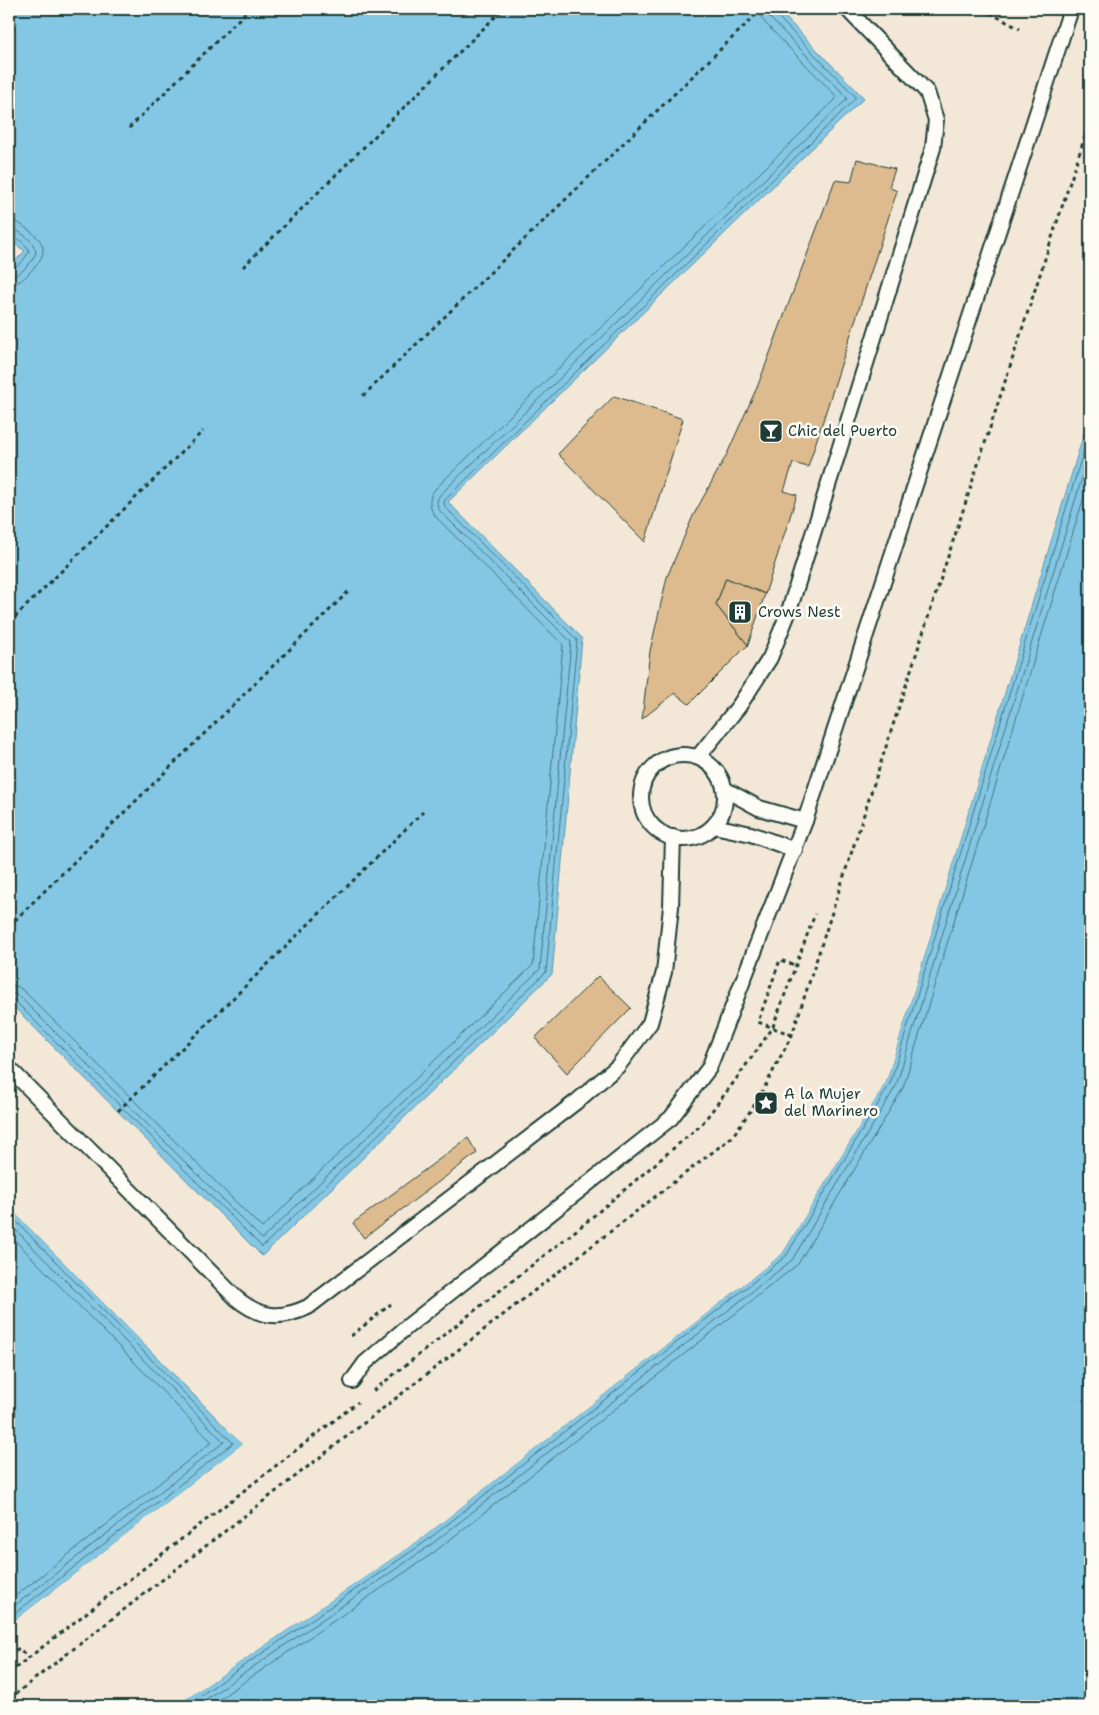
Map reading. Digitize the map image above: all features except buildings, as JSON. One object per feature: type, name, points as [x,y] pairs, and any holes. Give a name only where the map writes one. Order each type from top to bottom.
[{"type":"lane","points":[[698,757],[739,706],[770,658],[789,611],[933,148],[936,120],[927,92],[847,9]]},
{"type":"lane","points":[[352,1381],[365,1363],[408,1326],[672,1118],[709,1068],[805,821],[1071,9]]},
{"type":"lane","points":[[675,755],[698,757],[716,770],[726,790],[724,809],[714,826],[695,838],[672,838],[653,826],[642,806],[643,784],[655,765],[675,755]]},
{"type":"lane","points":[[726,790],[760,808],[805,821]]},
{"type":"lane","points":[[714,826],[752,834],[795,850]]},
{"type":"lane","points":[[9,1068],[236,1298],[248,1308],[263,1314],[278,1316],[294,1314],[320,1298],[576,1102],[618,1066],[650,1023],[664,972],[672,907],[672,838]]},
{"type":"path","points":[[129,128],[248,9]]},
{"type":"path","points":[[243,267],[503,9]]},
{"type":"path","points":[[363,396],[762,9]]},
{"type":"path","points":[[983,9],[1020,29]]},
{"type":"path","points":[[1083,36],[1090,58]]},
{"type":"path","points":[[9,622],[203,431]]},
{"type":"path","points":[[9,926],[350,590]]},
{"type":"path","points":[[118,1111],[423,812]]},
{"type":"path","points":[[792,1035],[758,1022],[780,960],[795,965]]},
{"type":"path","points":[[351,1336],[391,1304]]},
{"type":"path","points":[[9,1673],[265,1475]]},
{"type":"path","points":[[9,1655],[19,1648],[28,1658]]},
{"type":"water","points":[[9,9],[777,9],[864,98],[448,502],[582,638],[552,974],[262,1256],[9,1002],[9,267],[25,251],[9,240]]},
{"type":"water","points":[[1090,413],[1090,1706],[176,1706],[422,1538],[782,1254],[886,1082]]},
{"type":"water","points":[[9,1207],[242,1444],[9,1625]]},
{"type":"pier","points":[[1090,411],[886,1082],[782,1254],[422,1538],[174,1706],[420,1536],[780,1252],[883,1081],[1088,412]]},
{"type":"pier","points":[[9,1205],[11,1206],[148,1345],[146,1346]]},
{"type":"pier","points":[[229,1427],[244,1442],[244,1446],[9,1627],[9,1625],[242,1444],[227,1429]]},
{"type":"place","name":"Chic del Puerto","points":[[771,431]]},
{"type":"place","name":"Crows Nest","points":[[740,612]]},
{"type":"place","name":"A la Mujer del Marinero","points":[[766,1103]]}]
